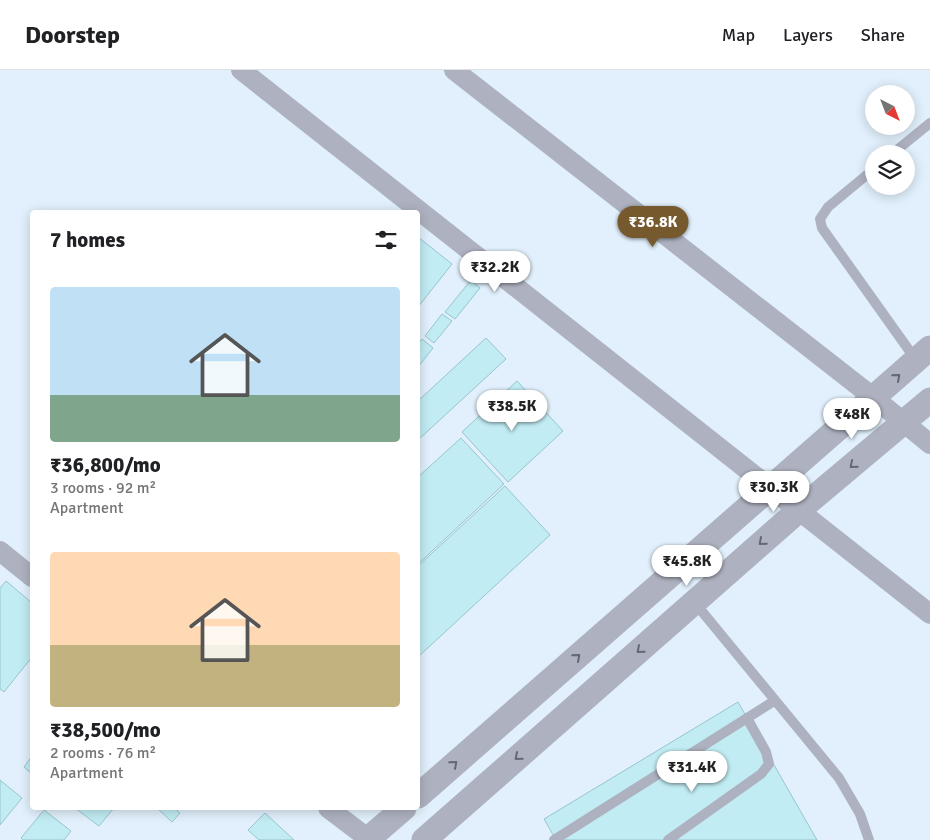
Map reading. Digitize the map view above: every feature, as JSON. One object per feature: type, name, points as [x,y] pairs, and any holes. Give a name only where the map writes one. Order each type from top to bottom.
[{"type":"street","points":[[241,70],[419,210]]},
{"type":"street","points":[[454,70],[874,398],[930,444]]},
{"type":"street","points":[[420,211],[930,614]]},
{"type":"street","points":[[420,794],[923,354]]},
{"type":"street","points":[[424,840],[799,510],[930,400]]},
{"type":"street","points":[[0,551],[30,575]]},
{"type":"street","points":[[330,810],[368,840],[402,810]]},
{"type":"lane","points":[[903,145],[930,123]]},
{"type":"lane","points":[[865,176],[828,207],[820,219],[822,228],[923,354]]},
{"type":"lane","points":[[694,602],[851,795],[869,840]]},
{"type":"lane","points":[[554,840],[774,701]]},
{"type":"lane","points":[[668,840],[761,774],[769,764],[766,752],[747,718]]},
{"type":"shaded area","points":[[0,70],[930,70],[930,840],[0,840]]},
{"type":"building","points":[[420,239],[452,264],[420,304]]},
{"type":"building","points":[[471,280],[480,288],[455,319],[445,312]]},
{"type":"building","points":[[442,314],[452,321],[434,343],[425,336]]},
{"type":"building","points":[[486,338],[506,359],[420,438],[420,399]]},
{"type":"building","points":[[422,339],[433,348],[420,364],[420,342]]},
{"type":"building","points":[[517,381],[563,431],[508,482],[462,432]]},
{"type":"building","points":[[461,438],[504,484],[420,562],[420,475]]},
{"type":"building","points":[[505,486],[550,535],[420,655],[420,564]]},
{"type":"building","points":[[6,581],[30,601],[30,660],[4,692],[0,689],[0,588]]},
{"type":"building","points":[[738,702],[817,840],[556,840],[544,819]]},
{"type":"building","points":[[30,759],[30,772],[24,767]]},
{"type":"building","points":[[0,780],[22,798],[0,825]]},
{"type":"building","points":[[44,810],[71,831],[64,840],[23,840],[21,838]]},
{"type":"building","points":[[78,810],[112,810],[99,826]]},
{"type":"building","points":[[159,810],[176,810],[180,813],[172,822]]},
{"type":"building","points":[[265,813],[294,840],[259,840],[248,830]]}]
